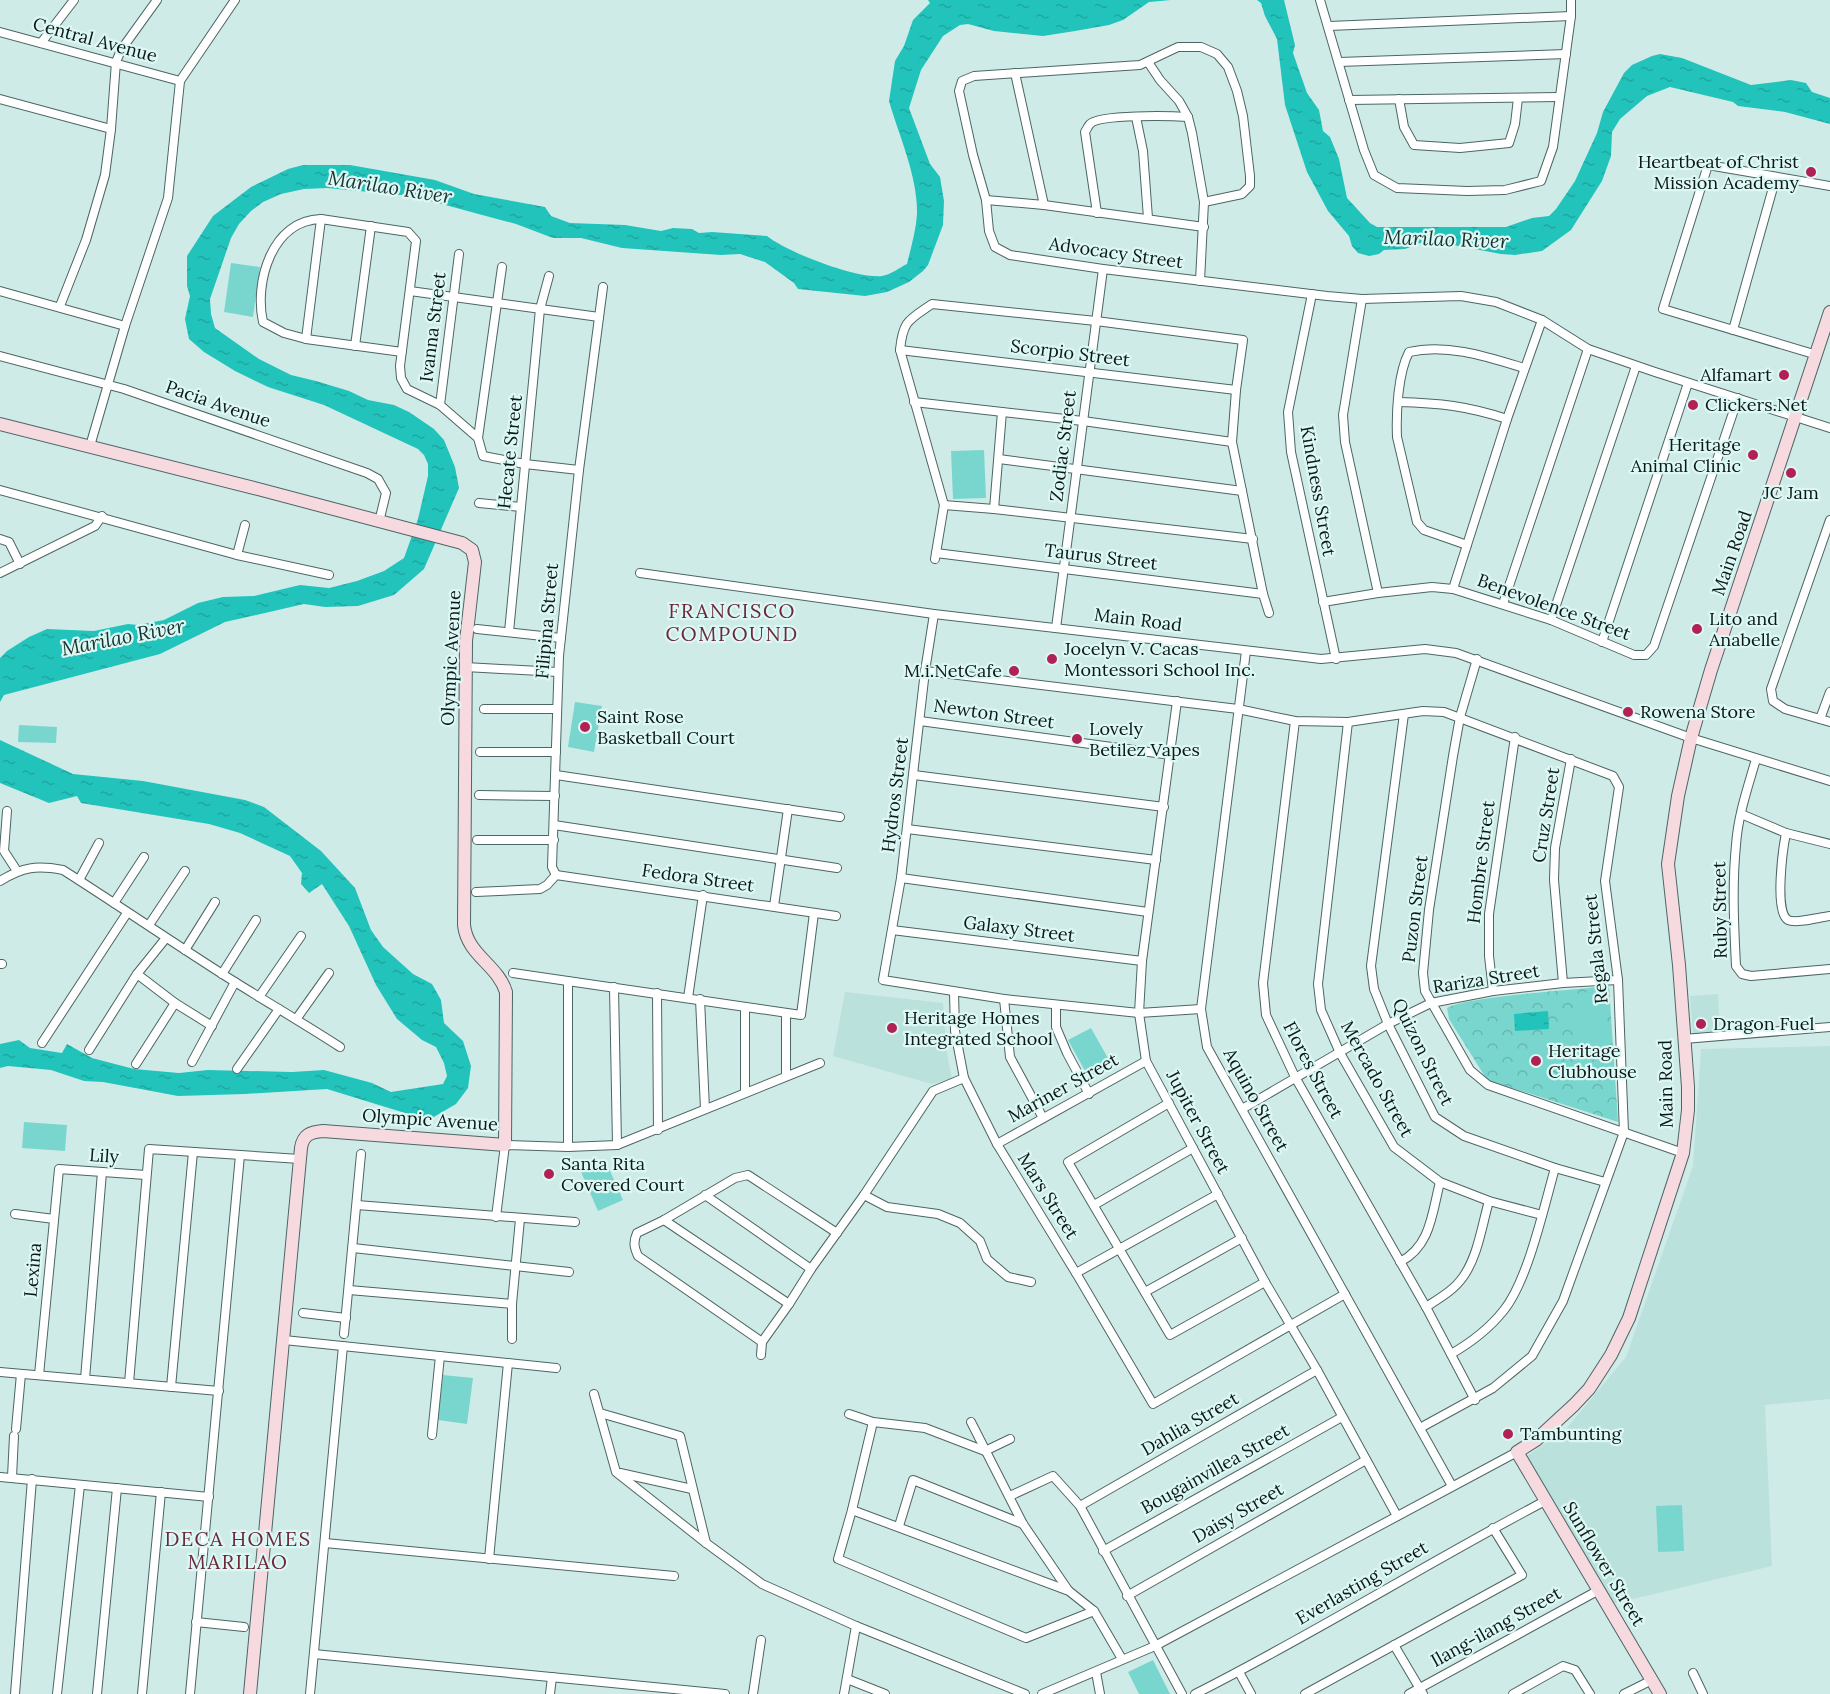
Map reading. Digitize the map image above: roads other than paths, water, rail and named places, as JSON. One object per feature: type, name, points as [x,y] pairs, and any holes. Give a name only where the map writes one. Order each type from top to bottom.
[{"type":"street","points":[[41,43],[74,0]]},
{"type":"street","points":[[60,306],[86,240],[105,176],[116,62],[121,50],[157,0]]},
{"type":"street","points":[[90,447],[125,326],[168,198],[180,81],[235,0]]},
{"type":"street","points":[[1320,0],[1364,150],[1374,174],[1397,189],[1467,191],[1505,190],[1541,181],[1553,147],[1571,16],[1571,0]]},
{"type":"street","points":[[1329,26],[1571,16]]},
{"type":"street","name":"Central Avenue","points":[[0,32],[180,81]]},
{"type":"street","name":"Advocacy Street","points":[[1204,202],[1242,194],[1250,186],[1237,91],[1228,67],[1217,54],[1201,47],[1178,47],[1140,64],[974,76],[962,81],[959,91],[986,200],[989,231],[995,247],[1010,255],[1103,269],[1362,299],[1461,296],[1496,302],[1542,320],[1588,349],[1830,428]]},
{"type":"street","points":[[1339,62],[1566,54]]},
{"type":"street","points":[[1148,62],[1160,80],[1179,101],[1188,117],[1204,202],[1200,280]]},
{"type":"street","points":[[1015,73],[1044,205]]},
{"type":"street","points":[[1349,100],[1559,97]]},
{"type":"street","points":[[1399,99],[1404,127],[1414,145],[1460,148],[1509,143],[1515,124],[1518,98]]},
{"type":"street","points":[[0,99],[111,129]]},
{"type":"street","points":[[1097,213],[1085,132],[1090,124],[1097,120],[1136,117],[1188,117]]},
{"type":"street","points":[[1136,117],[1143,152],[1148,218]]},
{"type":"street","points":[[1816,355],[1663,309],[1708,165],[1830,186]]},
{"type":"street","points":[[1732,330],[1776,177]]},
{"type":"street","points":[[986,200],[1044,205],[1204,227]]},
{"type":"street","points":[[402,352],[306,339],[284,333],[263,322],[259,305],[265,267],[278,240],[309,219],[408,232],[416,241],[402,352],[401,378],[407,389],[440,405],[478,438]]},
{"type":"street","points":[[306,339],[321,219]]},
{"type":"street","points":[[355,346],[371,226]]},
{"type":"street","name":"Ivanna Street","points":[[440,405],[459,255]]},
{"type":"street","points":[[502,267],[478,438],[483,456],[525,464],[579,470]]},
{"type":"street","name":"Zodiac Street","points":[[1056,628],[1103,269]]},
{"type":"street","name":"Hecate Street","points":[[509,632],[540,309],[549,276]]},
{"type":"street","name":"Filipina Street","points":[[556,875],[552,867],[558,672],[579,470],[603,287]]},
{"type":"street","points":[[0,291],[125,326]]},
{"type":"street","points":[[410,291],[599,317]]},
{"type":"street","name":"Kindness Street","points":[[1312,294],[1288,412],[1291,452],[1336,658]]},
{"type":"street","points":[[1362,299],[1343,415],[1345,442],[1378,592]]},
{"type":"street","points":[[1253,539],[944,505],[900,350],[904,327],[908,321],[932,304],[1096,321],[1243,340],[1232,442],[1253,539],[1263,594],[1269,614]]},
{"type":"street","name":"Main Road","points":[[1517,1452],[1536,1440],[1574,1405],[1589,1389],[1611,1355],[1629,1318],[1683,1153],[1688,1110],[1679,965],[1668,864],[1678,796],[1691,738],[1715,659],[1830,312]]},
{"type":"street","points":[[1453,588],[1507,419],[1542,320]]},
{"type":"street","points":[[1467,545],[1424,530],[1418,522],[1397,436],[1398,402],[1404,362],[1409,352],[1421,349],[1446,349],[1489,357],[1524,368]]},
{"type":"street","points":[[1503,604],[1588,349]]},
{"type":"street","name":"Scorpio Street","points":[[900,350],[1236,390]]},
{"type":"street","name":"Pacia Avenue","points":[[0,356],[107,384],[367,473],[378,479],[386,493],[379,522]]},
{"type":"street","points":[[1551,620],[1636,366]]},
{"type":"street","points":[[1602,642],[1688,383]]},
{"type":"street","name":"Benevolence Street","points":[[1323,602],[1378,592],[1432,587],[1453,588],[1551,620],[1634,655],[1646,654],[1654,646],[1738,398]]},
{"type":"street","points":[[914,402],[1083,421],[1232,442]]},
{"type":"street","points":[[1398,402],[1439,403],[1473,408],[1507,419]]},
{"type":"street","points":[[994,509],[1002,412]]},
{"type":"street","name":"Olympic Avenue","points":[[0,424],[462,543],[472,550],[475,562],[467,618],[465,667],[464,925],[471,948],[499,977],[506,993],[505,1145],[315,1131],[303,1138],[250,1694]]},
{"type":"street","points":[[999,459],[1242,491]]},
{"type":"street","points":[[0,489],[237,555],[329,575]]},
{"type":"street","points":[[479,503],[521,507]]},
{"type":"street","name":"Taurus Street","points":[[944,505],[935,556],[1064,569],[1263,594]]},
{"type":"street","points":[[0,573],[95,526],[102,516]]},
{"type":"street","points":[[1830,520],[1771,689],[1773,701],[1785,709],[1830,722]]},
{"type":"street","points":[[237,555],[245,525]]},
{"type":"street","points":[[0,539],[9,542],[20,564]]},
{"type":"street","name":"Main Road","points":[[640,573],[934,614],[1321,659],[1425,649],[1456,653],[1691,738]]},
{"type":"street","name":"Hydros Street","points":[[934,614],[925,671],[901,878],[883,980],[954,992]]},
{"type":"street","points":[[477,629],[561,638]]},
{"type":"street","name":"Aquino Street","points":[[1246,651],[1201,1009],[1207,1047],[1452,1486]]},
{"type":"street","name":"Puzon Street","points":[[1477,659],[1460,717],[1428,920],[1423,972],[1425,991],[1470,1070],[1488,1085],[1683,1153]]},
{"type":"street","points":[[465,667],[558,672]]},
{"type":"street","name":"Regala Street","points":[[925,671],[1238,709],[1295,721],[1348,723],[1423,711],[1444,712],[1613,776],[1619,786],[1605,880],[1618,980],[1624,1132],[1563,1301],[1532,1356],[1475,1400],[1420,1428]]},
{"type":"street","points":[[1820,719],[1830,692]]},
{"type":"street","name":"Jupiter Street","points":[[1177,702],[1142,961],[1139,1013],[1146,1061],[1265,1282],[1317,1370],[1397,1516]]},
{"type":"street","points":[[484,709],[557,709]]},
{"type":"street","name":"Quizon Street","points":[[1404,714],[1371,966],[1374,989],[1388,1024],[1435,1117],[1464,1136],[1555,1168],[1605,1182]]},
{"type":"street","name":"Newton Street","points":[[920,721],[1171,755]]},
{"type":"street","name":"Flores Street","points":[[1295,721],[1263,983],[1266,1016],[1295,1077],[1426,1307],[1475,1400]]},
{"type":"street","name":"Mercado Street","points":[[1348,723],[1318,984],[1321,1010],[1340,1053],[1394,1147],[1440,1182],[1489,1201],[1542,1215]]},
{"type":"street","name":"Hombre Street","points":[[1493,991],[1489,956],[1489,914],[1515,737]]},
{"type":"street","points":[[1691,738],[1830,781]]},
{"type":"street","points":[[480,752],[556,752]]},
{"type":"street","name":"Cruz Street","points":[[1563,983],[1554,880],[1555,848],[1571,759]]},
{"type":"street","name":"Ruby Street","points":[[1756,759],[1741,814],[1736,844],[1733,905],[1736,966],[1742,974],[1751,976],[1830,969]]},
{"type":"street","points":[[556,775],[840,817]]},
{"type":"street","points":[[914,775],[1164,807]]},
{"type":"street","points":[[479,795],[555,796]]},
{"type":"street","points":[[774,906],[788,809]]},
{"type":"street","points":[[7,811],[4,851],[17,871]]},
{"type":"street","points":[[1741,814],[1786,833],[1830,844]]},
{"type":"street","points":[[554,825],[837,868]]},
{"type":"street","points":[[907,829],[1156,860]]},
{"type":"street","points":[[1786,833],[1780,902],[1782,914],[1788,920],[1796,921],[1830,916]]},
{"type":"street","points":[[477,840],[554,840]]},
{"type":"street","points":[[79,880],[99,843]]},
{"type":"street","points":[[114,903],[144,857]]},
{"type":"street","points":[[0,881],[17,871],[30,867],[44,866],[63,870],[222,974],[297,1018],[340,1047]]},
{"type":"street","points":[[148,925],[185,871]]},
{"type":"street","points":[[476,892],[540,889],[556,875]]},
{"type":"street","name":"Fedora Street","points":[[556,875],[836,916]]},
{"type":"street","points":[[901,878],[1148,912]]},
{"type":"street","points":[[688,998],[703,895]]},
{"type":"street","points":[[185,950],[215,902]]},
{"type":"street","points":[[42,1043],[127,913]]},
{"type":"street","points":[[513,973],[801,1015],[814,913]]},
{"type":"street","points":[[222,974],[256,920]]},
{"type":"street","name":"Galaxy Street","points":[[892,930],[1142,961]]},
{"type":"street","points":[[259,997],[301,936]]},
{"type":"street","points":[[90,1050],[137,974],[166,938]]},
{"type":"street","points":[[297,1018],[329,973]]},
{"type":"street","points":[[137,974],[175,1003],[212,1026]]},
{"type":"street","name":"Rariza Street","points":[[1242,1109],[1388,1024],[1431,1003],[1493,991],[1563,983],[1618,980]]},
{"type":"street","points":[[568,981],[568,1147]]},
{"type":"street","points":[[192,1062],[235,982]]},
{"type":"street","points":[[614,987],[616,1145]]},
{"type":"street","points":[[954,992],[1139,1013],[1201,1009]]},
{"type":"street","name":"Mars Street","points":[[954,992],[955,1031],[964,1078],[997,1144],[1153,1404],[1291,1324]]},
{"type":"street","points":[[657,993],[658,1130]]},
{"type":"street","points":[[700,999],[705,1110]]},
{"type":"street","points":[[1004,999],[1010,1058],[1043,1118]]},
{"type":"street","points":[[136,1064],[175,1003]]},
{"type":"street","points":[[1056,1005],[1056,1027],[1089,1094]]},
{"type":"street","points":[[745,1007],[745,1092]]},
{"type":"street","points":[[237,1069],[279,1009]]},
{"type":"street","points":[[786,1013],[786,1076]]},
{"type":"street","points":[[1684,1039],[1830,1028]]},
{"type":"street","name":"Mariner Street","points":[[997,1144],[1146,1061]]},
{"type":"street","points":[[496,1217],[505,1145],[568,1147],[616,1145],[820,1063]]},
{"type":"street","points":[[761,1355],[762,1342],[933,1091],[964,1078]]},
{"type":"street","points":[[1168,1103],[1068,1162],[1170,1335],[1265,1282]]},
{"type":"street","points":[[1094,1205],[1193,1148]]},
{"type":"street","points":[[129,1383],[148,1149],[300,1159]]},
{"type":"street","points":[[171,1387],[193,1152]]},
{"type":"street","points":[[344,1334],[361,1154]]},
{"type":"street","points":[[190,1694],[240,1155]]},
{"type":"street","points":[[1451,1354],[1484,1333],[1505,1309],[1520,1282],[1555,1168]]},
{"type":"street","name":"Lily","points":[[59,1169],[146,1175]]},
{"type":"street","name":"Lexina","points":[[39,1375],[59,1169]]},
{"type":"street","points":[[86,1379],[102,1172]]},
{"type":"street","points":[[762,1342],[638,1256],[634,1248],[636,1233],[664,1220],[742,1175],[748,1175],[837,1233]]},
{"type":"street","points":[[1400,1262],[1411,1256],[1424,1241],[1440,1182]]},
{"type":"street","points":[[1076,1273],[1218,1194]]},
{"type":"street","points":[[705,1195],[811,1269]]},
{"type":"street","points":[[864,1195],[887,1207],[938,1214],[960,1223],[980,1241],[987,1259],[1008,1277],[1031,1282]]},
{"type":"street","points":[[1426,1307],[1449,1293],[1464,1277],[1489,1201]]},
{"type":"street","points":[[357,1205],[575,1222]]},
{"type":"street","points":[[15,1214],[54,1218]]},
{"type":"street","points":[[512,1339],[512,1304],[520,1219]]},
{"type":"street","points":[[664,1220],[789,1304]]},
{"type":"street","points":[[1145,1292],[1242,1238]]},
{"type":"street","points":[[352,1248],[569,1272]]},
{"type":"street","points":[[349,1290],[512,1304]]},
{"type":"street","points":[[1291,1324],[1345,1294]]},
{"type":"street","points":[[303,1313],[346,1318]]},
{"type":"street","points":[[284,1340],[556,1368]]},
{"type":"street","points":[[310,1694],[343,1346]]},
{"type":"street","points":[[432,1435],[440,1356]]},
{"type":"street","points":[[489,1558],[508,1363]]},
{"type":"street","name":"Dahlia Street","points":[[1080,1506],[1317,1370]]},
{"type":"street","points":[[0,1372],[219,1391]]},
{"type":"street","points":[[12,1477],[21,1374]]},
{"type":"street","points":[[594,1394],[616,1472],[762,1584],[856,1626],[1025,1694]]},
{"type":"street","points":[[600,1413],[680,1436],[706,1543]]},
{"type":"street","points":[[849,1414],[873,1422],[925,1428],[985,1451],[1010,1439]]},
{"type":"street","name":"Bougainvillea Street","points":[[1103,1551],[1342,1417]]},
{"type":"street","points":[[873,1422],[838,1558],[1026,1638],[1094,1611]]},
{"type":"street","points":[[971,1422],[1023,1524],[1069,1591],[1094,1611],[1122,1659]]},
{"type":"street","points":[[1041,1694],[1155,1646],[1517,1452]]},
{"type":"street","name":"Sunflower Street","points":[[1517,1452],[1660,1694]]},
{"type":"street","name":"Daisy Street","points":[[1127,1596],[1366,1460]]},
{"type":"street","points":[[616,1472],[692,1489]]},
{"type":"street","points":[[1010,1496],[1053,1476],[1080,1506],[1182,1694]]},
{"type":"street","points":[[0,1477],[209,1497]]},
{"type":"street","points":[[15,1694],[32,1479]]},
{"type":"street","points":[[899,1526],[913,1480],[1023,1524]]},
{"type":"street","points":[[57,1694],[80,1485]]},
{"type":"street","points":[[98,1694],[117,1488]]},
{"type":"street","points":[[142,1694],[162,1492]]},
{"type":"street","name":"Everlasting Street","points":[[1195,1694],[1239,1672],[1545,1501]]},
{"type":"street","points":[[852,1510],[1069,1591]]},
{"type":"street","points":[[1305,1694],[1522,1575],[1493,1528]]},
{"type":"street","points":[[325,1543],[674,1576]]},
{"type":"street","name":"Ilang-ilang Street","points":[[1409,1694],[1421,1691],[1599,1590]]},
{"type":"street","points":[[196,1622],[244,1627]]},
{"type":"street","points":[[844,1694],[856,1626]]},
{"type":"street","points":[[753,1694],[761,1640]]},
{"type":"street","points":[[1394,1645],[1421,1691]]},
{"type":"street","points":[[314,1654],[725,1694]]},
{"type":"street","points":[[1513,1694],[1563,1666],[1575,1670],[1590,1694]]},
{"type":"street","points":[[1096,1672],[1100,1694]]},
{"type":"street","points":[[1239,1672],[1251,1694]]},
{"type":"street","points":[[1693,1673],[1703,1694]]},
{"type":"street","points":[[550,1694],[552,1677]]},
{"type":"street","points":[[847,1679],[885,1694]]},
{"type":"street","points":[[1624,1694],[1652,1680]]},
{"type":"water","name":"Marilao River","points":[[928,0],[1171,0],[1149,2],[1123,20],[1075,31],[1043,36],[994,31],[968,24],[960,25],[943,36],[921,70],[909,108],[930,164],[940,177],[944,201],[943,225],[928,265],[923,271],[909,282],[887,292],[865,296],[798,289],[794,283],[765,262],[740,254],[721,255],[622,248],[581,238],[553,238],[516,224],[412,196],[327,188],[304,189],[281,194],[263,202],[239,224],[231,238],[210,299],[215,328],[259,359],[291,375],[349,391],[368,400],[394,405],[409,412],[434,429],[444,440],[455,467],[459,488],[424,569],[394,595],[358,606],[325,607],[304,604],[225,622],[160,654],[4,695],[0,702],[0,658],[29,637],[47,629],[94,631],[128,624],[138,625],[164,620],[198,603],[223,597],[254,596],[300,585],[329,588],[384,571],[404,558],[418,519],[428,476],[428,464],[424,455],[418,449],[324,405],[268,387],[235,371],[204,352],[189,339],[185,319],[190,296],[187,286],[187,256],[213,216],[251,187],[288,169],[303,165],[350,165],[435,180],[474,194],[545,207],[551,216],[570,223],[625,225],[661,231],[673,228],[692,229],[699,233],[767,236],[805,256],[839,269],[870,276],[882,276],[907,264],[914,233],[917,214],[914,186],[889,101],[895,61],[904,46],[913,20],[930,3]]},
{"type":"water","name":"Marilao River","points":[[1257,0],[1284,0],[1295,45],[1293,53],[1307,93],[1319,110],[1323,131],[1330,137],[1339,159],[1347,198],[1370,223],[1377,227],[1506,227],[1532,218],[1549,216],[1575,181],[1597,133],[1603,112],[1624,73],[1632,65],[1660,54],[1682,58],[1751,85],[1791,80],[1806,83],[1812,92],[1830,98],[1830,124],[1785,112],[1738,106],[1733,102],[1670,87],[1647,96],[1620,119],[1612,132],[1611,156],[1602,181],[1571,230],[1542,251],[1515,255],[1501,254],[1432,241],[1415,244],[1405,249],[1384,250],[1379,254],[1369,256],[1358,253],[1352,246],[1349,236],[1328,211],[1307,172],[1285,105],[1277,39],[1261,3]]},
{"type":"water","points":[[0,740],[73,774],[143,781],[245,800],[264,807],[321,851],[355,888],[371,930],[383,947],[413,974],[432,984],[441,1000],[444,1023],[463,1041],[471,1066],[468,1088],[456,1104],[432,1118],[418,1117],[327,1089],[178,1096],[103,1082],[84,1081],[51,1070],[8,1066],[0,1068],[0,1044],[19,1040],[30,1048],[62,1053],[67,1044],[92,1058],[134,1069],[179,1073],[208,1070],[292,1072],[324,1070],[372,1083],[391,1092],[443,1084],[447,1076],[444,1063],[436,1047],[422,1040],[397,1019],[376,985],[349,926],[322,884],[309,893],[301,884],[302,873],[290,856],[240,833],[209,824],[81,803],[77,796],[49,803],[0,783]]},
{"type":"water","points":[[1548,1011],[1549,1029],[1515,1031],[1514,1014]]},
{"type":"place","name":"Heartbeat of Christ Mission Academy","points":[[1811,172]]},
{"type":"place","name":"Alfamart","points":[[1784,375]]},
{"type":"place","name":"Clickers.Net","points":[[1693,405]]},
{"type":"place","name":"Heritage Animal Clinic","points":[[1753,455]]},
{"type":"place","name":"JC Jam","points":[[1791,473]]},
{"type":"place","name":"Lito and Anabelle","points":[[1697,629]]},
{"type":"place","name":"Jocelyn V. Cacas Montessori School Inc.","points":[[1052,659]]},
{"type":"place","name":"M.i.NetCafe","points":[[1014,671]]},
{"type":"place","name":"Rowena Store","points":[[1628,712]]},
{"type":"place","name":"Saint Rose Basketball Court","points":[[585,727]]},
{"type":"place","name":"Lovely Betilez Vapes","points":[[1077,739]]},
{"type":"place","name":"Dragon Fuel","points":[[1701,1024]]},
{"type":"place","name":"Heritage Homes Integrated School","points":[[892,1028]]},
{"type":"place","name":"Heritage Clubhouse","points":[[1536,1061]]},
{"type":"place","name":"Santa Rita Covered Court","points":[[549,1174]]},
{"type":"place","name":"Tambunting","points":[[1508,1434]]},
{"type":"district","name":"FRANCISCO COMPOUND","points":[[732,622]]},
{"type":"district","name":"DECA HOMES MARILAO","points":[[238,1550]]}]
